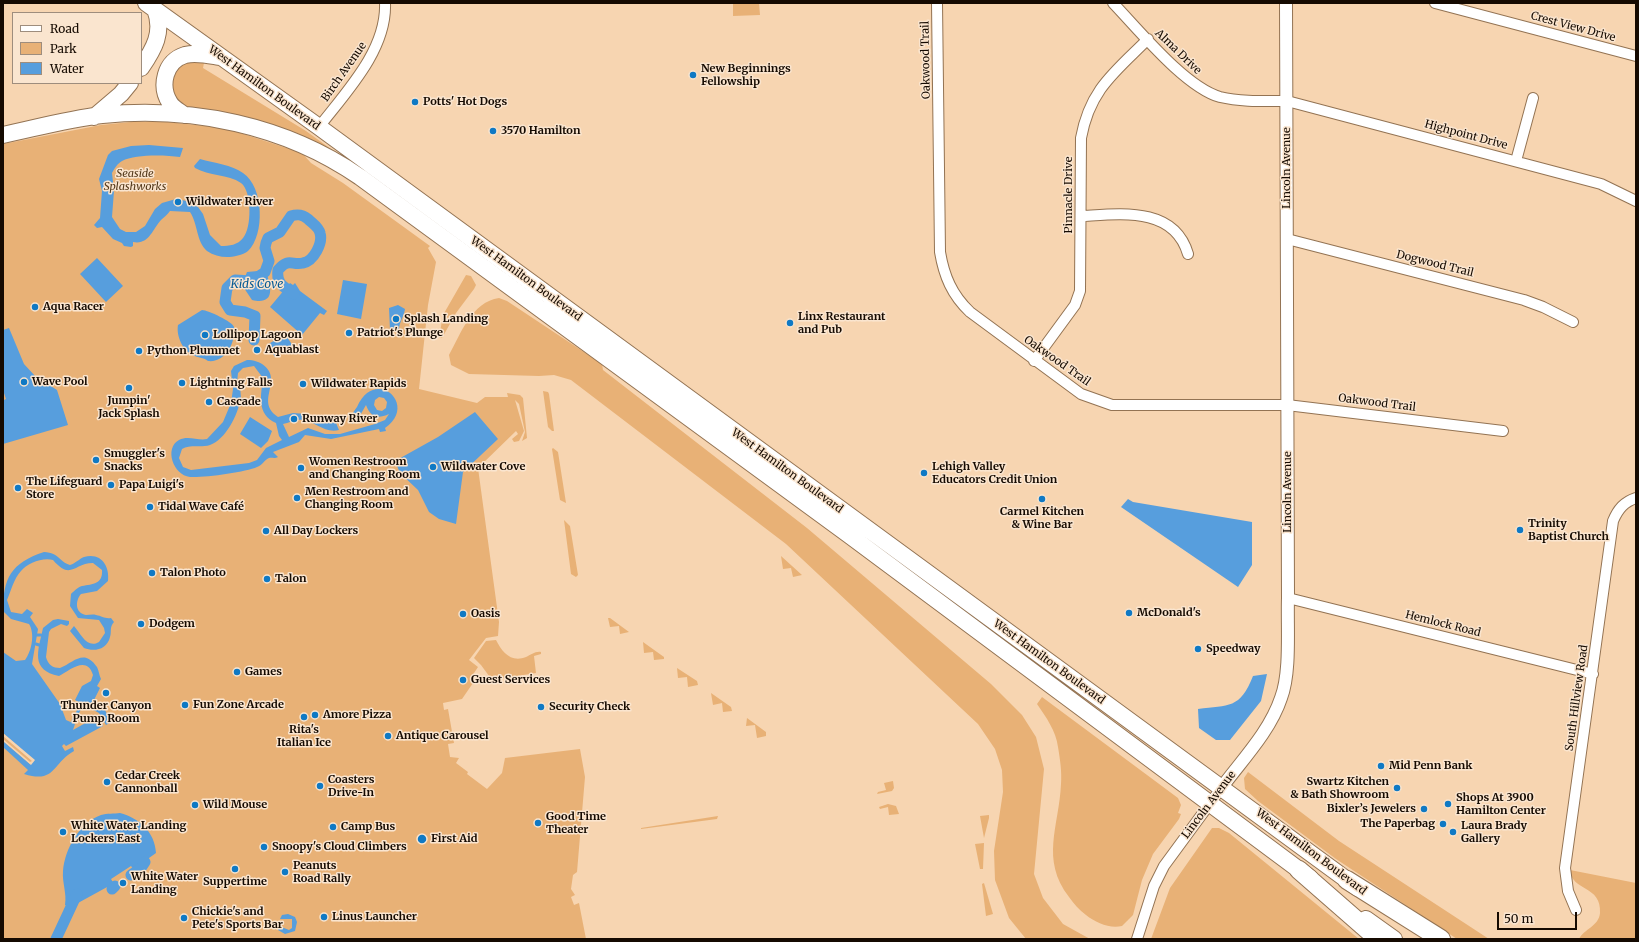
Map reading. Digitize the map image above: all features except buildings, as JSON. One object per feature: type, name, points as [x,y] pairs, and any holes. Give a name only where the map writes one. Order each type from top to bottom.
[{"type":"highway","points":[[1299,870],[1378,939]]},
{"type":"highway","points":[[1347,880],[1441,939]]},
{"type":"main road","name":"West Hamilton Boulevard","points":[[150,6],[319,127],[1222,787],[1427,939]]},
{"type":"main road","points":[[142,66],[157,38],[160,27],[150,6]]},
{"type":"main road","points":[[184,115],[170,103],[165,90],[166,72],[172,62],[185,55],[192,54],[224,58]]},
{"type":"main road","points":[[94,117],[121,94],[129,84]]},
{"type":"main road","name":"West Hamilton Boulevard","points":[[3,135],[94,117],[126,113],[184,115],[218,119],[257,128],[315,151],[353,173],[856,540],[1394,939]]},
{"type":"street","name":"Birch Avenue","points":[[319,127],[370,59],[378,43],[383,26],[385,3]]},
{"type":"street","name":"Oakwood Trail","points":[[937,3],[940,252],[943,268],[955,296],[965,308],[1081,394],[1112,405],[1288,404],[1504,431]]},
{"type":"street","name":"Alma Drive","points":[[1113,3],[1187,79],[1206,92],[1233,99],[1287,101]]},
{"type":"street","name":"Lincoln Avenue","points":[[1137,939],[1154,886],[1164,866],[1271,720],[1282,698],[1286,676],[1288,598],[1288,404],[1286,3]]},
{"type":"street","name":"Crest View Drive","points":[[1435,3],[1636,56]]},
{"type":"street","name":"Pinnacle Drive","points":[[1034,360],[1075,305],[1080,292],[1081,138],[1084,120],[1095,95],[1105,81],[1148,39]]},
{"type":"street","points":[[1516,161],[1533,98]]},
{"type":"street","name":"Highpoint Drive","points":[[1287,101],[1601,184],[1636,201]]},
{"type":"street","points":[[1081,216],[1125,213],[1141,215],[1156,220],[1168,225],[1177,232],[1183,240],[1188,254]]},
{"type":"street","name":"Dogwood Trail","points":[[1287,239],[1524,300],[1543,307],[1573,322]]},
{"type":"street","name":"South Hillview Road","points":[[1576,910],[1568,891],[1566,868],[1613,521],[1617,512],[1623,505],[1636,498]]},
{"type":"street","name":"Hemlock Road","points":[[1288,598],[1593,674]]},
{"type":"green space","points":[[733,3],[759,3],[760,15],[733,16]]},
{"type":"green space","points":[[183,61],[197,61],[204,63],[203,68],[306,131],[353,165],[192,112],[172,100],[170,77]]},
{"type":"green space","name":"Seaside Splashworks","points":[[131,122],[167,122],[225,128],[302,153],[311,163],[343,183],[430,246],[428,248],[436,262],[428,305],[419,389],[477,403],[485,397],[508,397],[507,393],[520,395],[523,398],[527,438],[522,441],[525,432],[519,404],[515,400],[524,431],[519,441],[514,442],[512,439],[518,434],[516,431],[478,468],[499,622],[498,636],[486,638],[469,660],[478,667],[472,676],[474,678],[471,682],[473,683],[462,699],[443,703],[444,710],[448,709],[454,743],[448,744],[450,757],[459,758],[456,763],[468,772],[467,774],[487,789],[502,773],[505,758],[580,749],[585,777],[577,872],[573,875],[571,889],[575,895],[571,897],[574,905],[579,903],[586,939],[3,939],[3,144],[101,125]]},
{"type":"green space","points":[[466,275],[471,276],[476,285],[456,313],[442,338],[439,338],[443,315]]},
{"type":"green space","points":[[499,298],[507,301],[602,364],[603,370],[807,528],[991,684],[1022,715],[1036,737],[1044,769],[1034,874],[1043,898],[1063,924],[1090,939],[1026,939],[1009,918],[995,880],[994,851],[1003,792],[1002,770],[995,749],[978,724],[786,544],[571,380],[554,375],[469,374],[451,365],[449,355],[468,320],[481,306]]},
{"type":"green space","points":[[543,391],[548,392],[549,394],[554,431],[548,427]]},
{"type":"green space","points":[[553,448],[558,452],[566,503],[560,500]]},
{"type":"green space","points":[[564,520],[570,526],[578,575],[576,577],[571,574]]},
{"type":"green space","points":[[781,556],[802,575],[793,577],[791,568],[783,569]]},
{"type":"green space","points":[[608,618],[629,632],[620,634],[619,626],[610,627]]},
{"type":"green space","points":[[496,640],[504,652],[516,659],[541,652],[541,654],[534,656],[536,673],[492,680],[474,658],[486,641]]},
{"type":"green space","points":[[643,642],[664,657],[664,659],[654,660],[653,652],[644,653]]},
{"type":"green space","points":[[677,668],[697,681],[698,685],[688,687],[687,677],[678,678]]},
{"type":"green space","points":[[711,693],[731,707],[732,711],[723,712],[722,703],[713,705]]},
{"type":"green space","points":[[1042,697],[1178,798],[1181,805],[1178,813],[1181,814],[1179,819],[1153,854],[1142,880],[1133,915],[1122,926],[1113,927],[1103,925],[1094,921],[1083,913],[1069,897],[1060,883],[1055,869],[1053,842],[1060,800],[1061,770],[1055,735],[1037,704]]},
{"type":"green space","points":[[747,718],[766,732],[766,736],[757,738],[755,725],[746,726]]},
{"type":"green space","points":[[1248,772],[1339,841],[1489,939],[1457,939],[1336,859],[1258,801],[1245,789],[1244,778]]},
{"type":"green space","points":[[893,781],[894,788],[892,791],[877,794],[878,792],[886,790],[884,783]]},
{"type":"green space","points":[[888,804],[896,806],[899,814],[889,815],[888,807],[880,809],[879,807]]},
{"type":"green space","points":[[989,815],[989,818],[984,838],[980,816]]},
{"type":"green space","points":[[718,816],[717,819],[641,829],[641,828]]},
{"type":"green space","points":[[1212,828],[1219,828],[1229,833],[1359,939],[1151,939],[1170,888]]},
{"type":"green space","points":[[984,843],[983,869],[980,869],[975,844]]},
{"type":"green space","points":[[1570,870],[1636,883],[1636,939],[1579,939],[1597,921],[1600,913],[1599,904],[1596,897],[1592,893],[1575,882]]},
{"type":"green space","points":[[984,883],[993,914],[986,916],[982,884]]},
{"type":"water","name":"Wildwater River","points":[[149,145],[183,148],[180,157],[134,157],[122,161],[116,166],[112,173],[114,191],[112,217],[120,229],[126,232],[136,232],[145,226],[155,209],[162,203],[176,199],[187,201],[198,207],[203,214],[210,235],[221,246],[233,245],[239,242],[246,233],[250,210],[245,187],[236,180],[200,171],[195,168],[194,166],[200,159],[239,170],[250,180],[255,189],[260,211],[259,223],[254,244],[248,251],[238,256],[222,257],[207,251],[203,247],[190,212],[170,211],[161,220],[147,239],[133,242],[133,246],[131,247],[124,246],[122,243],[113,239],[102,227],[97,228],[94,225],[100,218],[102,191],[99,179],[108,155],[112,151],[131,146]]},
{"type":"water","points":[[97,258],[123,286],[106,302],[80,274]]},
{"type":"water","name":"Kids Cove","points":[[258,271],[267,275],[270,286],[270,295],[268,298],[259,301],[252,300],[242,285],[247,272]]},
{"type":"water","points":[[343,280],[367,284],[361,319],[337,314]]},
{"type":"water","points":[[290,283],[293,285],[295,283],[300,291],[327,311],[324,315],[320,313],[302,335],[270,307]]},
{"type":"water","name":"Splash Landing","points":[[398,305],[405,309],[399,330],[397,332],[390,330],[389,308]]},
{"type":"water","name":"Lollipop Lagoon","points":[[202,310],[220,317],[234,327],[233,339],[228,351],[220,359],[214,361],[208,361],[189,353],[183,347],[178,334],[178,325]]},
{"type":"water","name":"Wave Pool","points":[[9,328],[24,364],[35,376],[57,390],[68,425],[3,444],[3,397],[4,400],[6,399],[3,390],[3,330]]},
{"type":"water","points":[[285,334],[293,346],[275,357],[267,345]]},
{"type":"water","name":"Runway River","points":[[247,360],[252,360],[261,363],[268,369],[271,383],[268,401],[270,409],[278,417],[293,413],[306,414],[336,423],[339,430],[329,430],[307,421],[297,420],[283,424],[289,437],[308,428],[325,434],[340,434],[385,420],[389,414],[381,417],[375,416],[370,413],[366,405],[358,419],[352,424],[353,412],[365,395],[374,390],[383,390],[390,394],[396,400],[398,409],[394,419],[385,428],[386,431],[380,432],[379,429],[331,439],[305,435],[299,442],[273,452],[278,457],[270,458],[259,466],[251,469],[204,477],[190,477],[184,475],[179,472],[172,461],[171,455],[174,444],[182,439],[207,439],[223,422],[231,403],[233,389],[231,371],[234,366]],"holes":[[[254,366],[263,378],[261,404],[265,415],[276,423],[279,436],[282,440],[266,448],[257,460],[249,463],[191,470],[183,467],[179,458],[182,449],[210,445],[221,438],[226,432],[234,419],[241,399],[240,385],[237,383],[238,373],[243,368]],[[379,397],[384,398],[387,402],[386,408],[382,411],[377,410],[374,405],[375,400]]]},
{"type":"water","name":"Wildwater Cove","points":[[475,412],[498,439],[463,472],[456,524],[439,519],[429,512],[418,490],[400,473],[395,461],[438,437]]},
{"type":"water","points":[[250,417],[272,431],[268,441],[261,448],[240,434]]},
{"type":"water","points":[[1128,499],[1133,502],[1252,522],[1252,565],[1238,587],[1121,507]]},
{"type":"water","points":[[44,552],[53,554],[66,564],[70,565],[84,557],[90,556],[100,558],[106,565],[108,581],[97,591],[81,594],[77,606],[82,614],[111,618],[114,622],[111,635],[106,645],[96,650],[84,648],[70,631],[74,626],[85,640],[91,644],[99,642],[105,633],[99,620],[78,618],[70,606],[71,594],[75,590],[93,584],[101,578],[102,570],[93,563],[81,565],[69,570],[59,566],[53,560],[45,559],[27,565],[16,577],[7,600],[11,612],[22,614],[27,609],[33,613],[30,617],[38,629],[32,664],[60,704],[66,720],[75,724],[73,730],[98,716],[103,726],[66,746],[64,744],[62,746],[65,751],[73,747],[74,751],[61,761],[53,771],[42,776],[34,776],[24,774],[28,770],[3,747],[3,741],[30,764],[34,761],[3,733],[3,652],[16,661],[25,660],[32,642],[32,632],[29,624],[11,619],[3,611],[3,599],[7,581],[11,573],[24,561]]},
{"type":"water","points":[[58,619],[69,621],[69,624],[67,626],[61,624],[51,629],[49,632],[46,657],[47,660],[51,666],[60,668],[83,657],[92,661],[97,667],[101,679],[97,686],[100,688],[93,702],[104,708],[111,722],[106,725],[99,713],[75,700],[82,686],[91,681],[93,675],[87,666],[78,666],[59,676],[50,673],[40,664],[38,652],[43,628],[53,620]]},
{"type":"water","points":[[1267,674],[1261,701],[1230,740],[1216,740],[1199,728],[1198,709],[1226,706],[1238,700],[1248,687],[1253,676]]},
{"type":"water","points":[[120,813],[134,818],[145,827],[153,839],[156,853],[149,858],[147,865],[137,874],[131,866],[111,879],[115,886],[112,889],[109,886],[78,903],[72,908],[65,905],[63,880],[64,863],[74,838],[86,824],[93,819],[103,814]]},
{"type":"water","points":[[288,914],[295,917],[297,922],[295,931],[285,934],[278,930],[279,926],[289,930],[292,928],[292,919],[280,919],[282,915]]},
{"type":"pier","points":[[3,733],[35,760],[31,765],[3,741],[3,739],[30,762],[32,761],[3,736]]},
{"type":"waterway","points":[[254,340],[255,316],[245,312],[230,310],[225,302],[227,288],[235,280],[252,281],[265,272],[269,261],[265,248],[268,238],[280,232],[291,216],[302,215],[315,225],[321,237],[317,251],[311,259],[307,262],[299,264],[288,263],[278,270],[278,279],[284,287],[294,294]]},
{"type":"waterway","points":[[71,725],[83,702]]},
{"type":"waterway","points":[[131,875],[141,868],[145,862]]},
{"type":"waterway","points":[[112,889],[115,886]]},
{"type":"waterway","points":[[56,939],[77,894]]},
{"type":"place","name":"New Beginnings Fellowship","points":[[693,75]]},
{"type":"place","name":"Potts' Hot Dogs","points":[[415,102]]},
{"type":"place","name":"3570 Hamilton","points":[[493,131]]},
{"type":"place","name":"Wildwater River","points":[[178,202]]},
{"type":"place","name":"Aqua Racer","points":[[35,307]]},
{"type":"place","name":"Splash Landing","points":[[396,319]]},
{"type":"place","name":"Linx Restaurant and Pub","points":[[790,323]]},
{"type":"place","name":"Patriot's Plunge","points":[[349,333]]},
{"type":"place","name":"Lollipop Lagoon","points":[[205,335]]},
{"type":"place","name":"Aquablast","points":[[257,350]]},
{"type":"place","name":"Python Plummet","points":[[139,351]]},
{"type":"place","name":"Wave Pool","points":[[24,382]]},
{"type":"place","name":"Lightning Falls","points":[[182,383]]},
{"type":"place","name":"Wildwater Rapids","points":[[303,384]]},
{"type":"place","name":"Jumpin' Jack Splash","points":[[129,388]]},
{"type":"place","name":"Cascade","points":[[209,402]]},
{"type":"place","name":"Runway River","points":[[294,419]]},
{"type":"place","name":"Smuggler's Snacks","points":[[96,460]]},
{"type":"place","name":"Wildwater Cove","points":[[433,467]]},
{"type":"place","name":"Women Restroom and Changing Room","points":[[301,468]]},
{"type":"place","name":"Lehigh Valley Educators Credit Union","points":[[924,473]]},
{"type":"place","name":"Papa Luigi's","points":[[111,485]]},
{"type":"place","name":"The Lifeguard Store","points":[[18,488]]},
{"type":"place","name":"Men Restroom and Changing Room","points":[[297,498]]},
{"type":"place","name":"Carmel Kitchen & Wine Bar","points":[[1042,499]]},
{"type":"place","name":"Tidal Wave Café","points":[[150,507]]},
{"type":"place","name":"Trinity Baptist Church","points":[[1520,530]]},
{"type":"place","name":"All Day Lockers","points":[[266,531]]},
{"type":"place","name":"Talon Photo","points":[[152,573]]},
{"type":"place","name":"Talon","points":[[267,579]]},
{"type":"place","name":"McDonald's","points":[[1129,613]]},
{"type":"place","name":"Oasis","points":[[463,614]]},
{"type":"place","name":"Dodgem","points":[[141,624]]},
{"type":"place","name":"Speedway","points":[[1198,649]]},
{"type":"place","name":"Games","points":[[237,672]]},
{"type":"place","name":"Guest Services","points":[[463,680]]},
{"type":"place","name":"Thunder Canyon Pump Room","points":[[106,693]]},
{"type":"place","name":"Fun Zone Arcade","points":[[185,705]]},
{"type":"place","name":"Security Check","points":[[541,707]]},
{"type":"place","name":"Amore Pizza","points":[[315,715]]},
{"type":"place","name":"Rita's Italian Ice","points":[[304,717]]},
{"type":"place","name":"Antique Carousel","points":[[388,736]]},
{"type":"place","name":"Mid Penn Bank","points":[[1381,766]]},
{"type":"place","name":"Cedar Creek Cannonball","points":[[107,782]]},
{"type":"place","name":"Coasters Drive-In","points":[[320,786]]},
{"type":"place","name":"Swartz Kitchen & Bath Showroom","points":[[1397,788]]},
{"type":"place","name":"Shops At 3900 Hamilton Center","points":[[1448,804]]},
{"type":"place","name":"Wild Mouse","points":[[195,805]]},
{"type":"place","name":"Bixler’s Jewelers","points":[[1424,809]]},
{"type":"place","name":"Good Time Theater","points":[[538,823]]},
{"type":"place","name":"The Paperbag","points":[[1443,824]]},
{"type":"place","name":"Camp Bus","points":[[333,827]]},
{"type":"place","name":"White Water Landing Lockers East","points":[[63,832]]},
{"type":"place","name":"Laura Brady Gallery","points":[[1453,832]]},
{"type":"place","name":"First Aid","points":[[422,839]]},
{"type":"place","name":"Snoopy's Cloud Climbers","points":[[264,847]]},
{"type":"place","name":"Suppertime","points":[[235,869]]},
{"type":"place","name":"Peanuts Road Rally","points":[[285,872]]},
{"type":"place","name":"White Water Landing","points":[[123,883]]},
{"type":"place","name":"Linus Launcher","points":[[324,917]]},
{"type":"place","name":"Chickie's and Pete's Sports Bar","points":[[184,918]]}]
